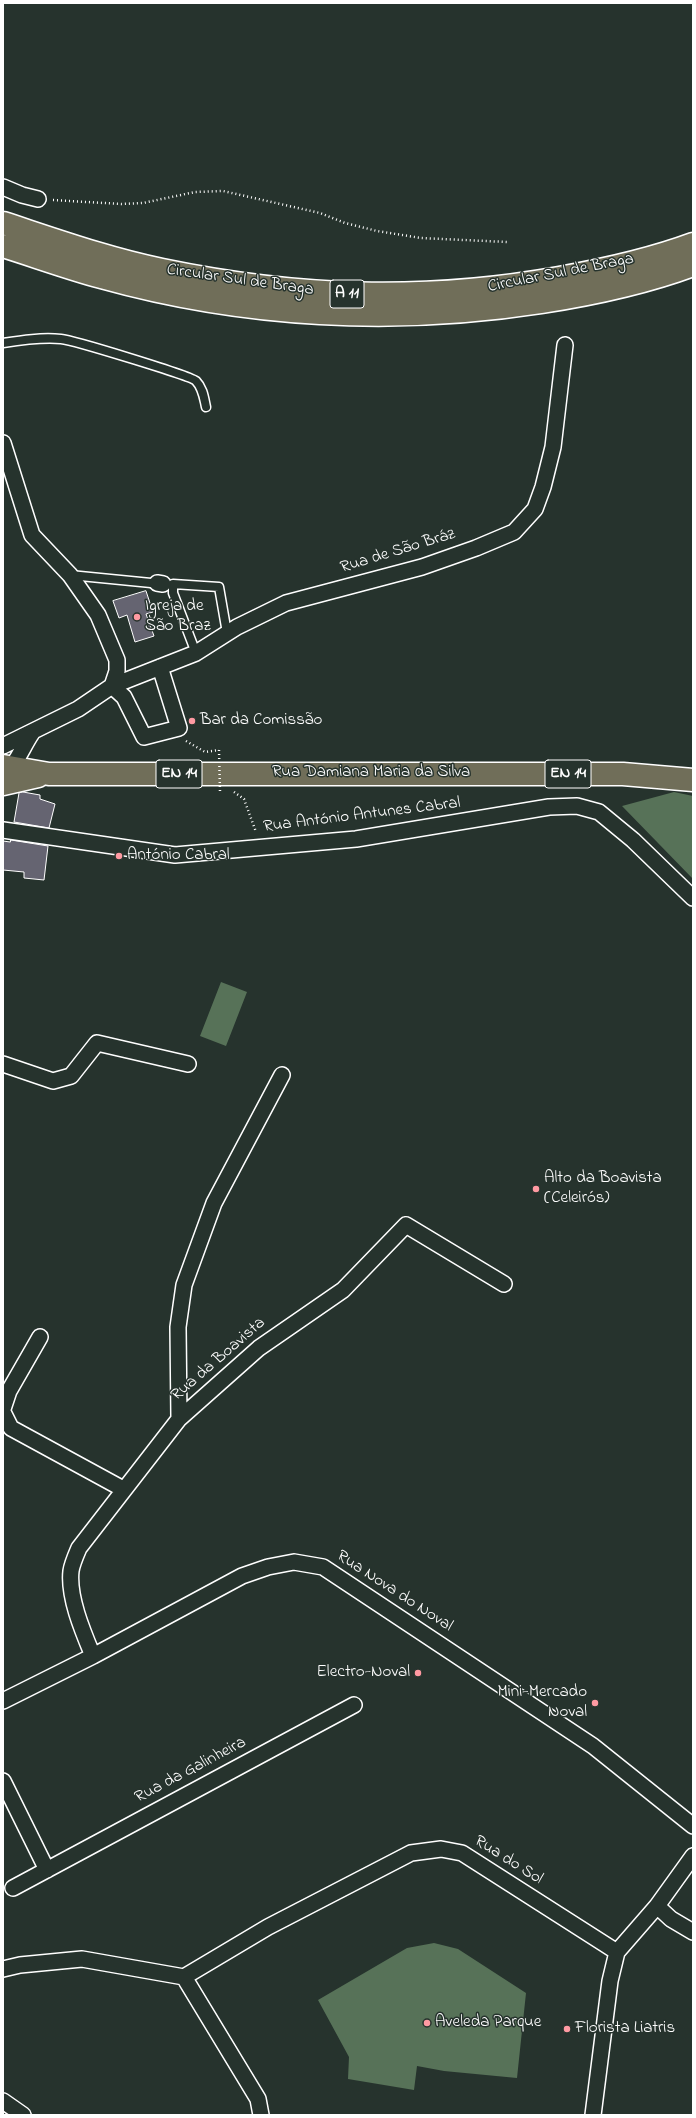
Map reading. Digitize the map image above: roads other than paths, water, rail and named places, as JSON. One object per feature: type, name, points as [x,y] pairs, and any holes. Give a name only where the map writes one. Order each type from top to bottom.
[{"type":"main road","name":"Circular Sul de Braga","points":[[3,223],[109,256],[161,270],[276,289],[358,295],[434,294],[507,287],[592,272],[677,250],[693,244]]},
{"type":"main road","name":"Circular Sul de Braga","points":[[3,246],[101,277],[157,290],[268,310],[396,316],[507,308],[622,286],[693,265]]},
{"type":"main road","name":"Rua Damiana Maria da Silva","points":[[5,773],[615,774],[660,776],[693,780]]},
{"type":"street","points":[[3,186],[22,195],[38,199]]},
{"type":"street","name":"Rua de São Bráz","points":[[3,746],[78,709],[112,686],[196,653],[227,633],[286,603],[422,567],[476,548],[514,532],[535,509],[543,487],[552,447],[564,345]]},
{"type":"street","points":[[3,443],[32,535],[70,575],[98,614],[117,660],[117,671],[112,686],[124,697],[144,737],[179,728],[160,667]]},
{"type":"street","points":[[3,485],[12,469]]},
{"type":"street","points":[[5,773],[32,733]]},
{"type":"street","name":"Rua António Antunes Cabral","points":[[3,830],[175,855],[356,839],[549,807],[577,806],[598,812],[633,840],[693,898]]},
{"type":"street","points":[[3,1064],[53,1080],[71,1076],[97,1043],[188,1064]]},
{"type":"street","points":[[179,1420],[178,1327],[184,1284],[214,1203],[282,1075]]},
{"type":"street","name":"Rua da Boavista","points":[[92,1656],[82,1631],[72,1592],[71,1571],[79,1548],[123,1489],[179,1420],[259,1348],[343,1290],[406,1225],[504,1284]]},
{"type":"street","points":[[40,1337],[9,1391],[3,1410],[11,1428],[123,1489]]},
{"type":"street","name":"Rua Nova do Noval","points":[[3,1701],[92,1656],[242,1576],[268,1567],[294,1562],[323,1567],[593,1746],[693,1826]]},
{"type":"street","name":"Rua da Galinheira","points":[[13,1888],[354,1705]]},
{"type":"street","points":[[3,1780],[47,1870]]},
{"type":"street","name":"Rua do Sol","points":[[184,1977],[268,1927],[412,1853],[441,1849],[462,1853],[617,1952]]},
{"type":"street","points":[[593,2115],[610,1981],[617,1952],[657,1906],[693,1856]]},
{"type":"street","points":[[657,1906],[671,1919],[693,1932]]},
{"type":"street","points":[[3,1969],[20,1964],[82,1959],[184,1977],[258,2100],[261,2115]]},
{"type":"street","points":[[3,2101],[24,2115]]},
{"type":"lane","points":[[3,343],[23,340],[63,339],[174,372],[196,380],[203,392],[206,407]]},
{"type":"lane","points":[[70,575],[157,583]]},
{"type":"lane","points":[[196,653],[173,593],[173,584],[219,587],[227,633]]},
{"type":"place","name":"Igreja de São Braz","points":[[137,617]]},
{"type":"place","name":"Bar da Comissão","points":[[192,721]]},
{"type":"place","name":"António Cabral","points":[[119,856]]},
{"type":"place","name":"Alto da Boavista (Celeirós)","points":[[536,1189]]},
{"type":"place","name":"Electro-Noval","points":[[418,1673]]},
{"type":"place","name":"Mini-Mercado Noval","points":[[595,1703]]},
{"type":"place","name":"Aveleda Parque","points":[[427,2023]]},
{"type":"place","name":"Florista Liatris","points":[[567,2029]]}]
